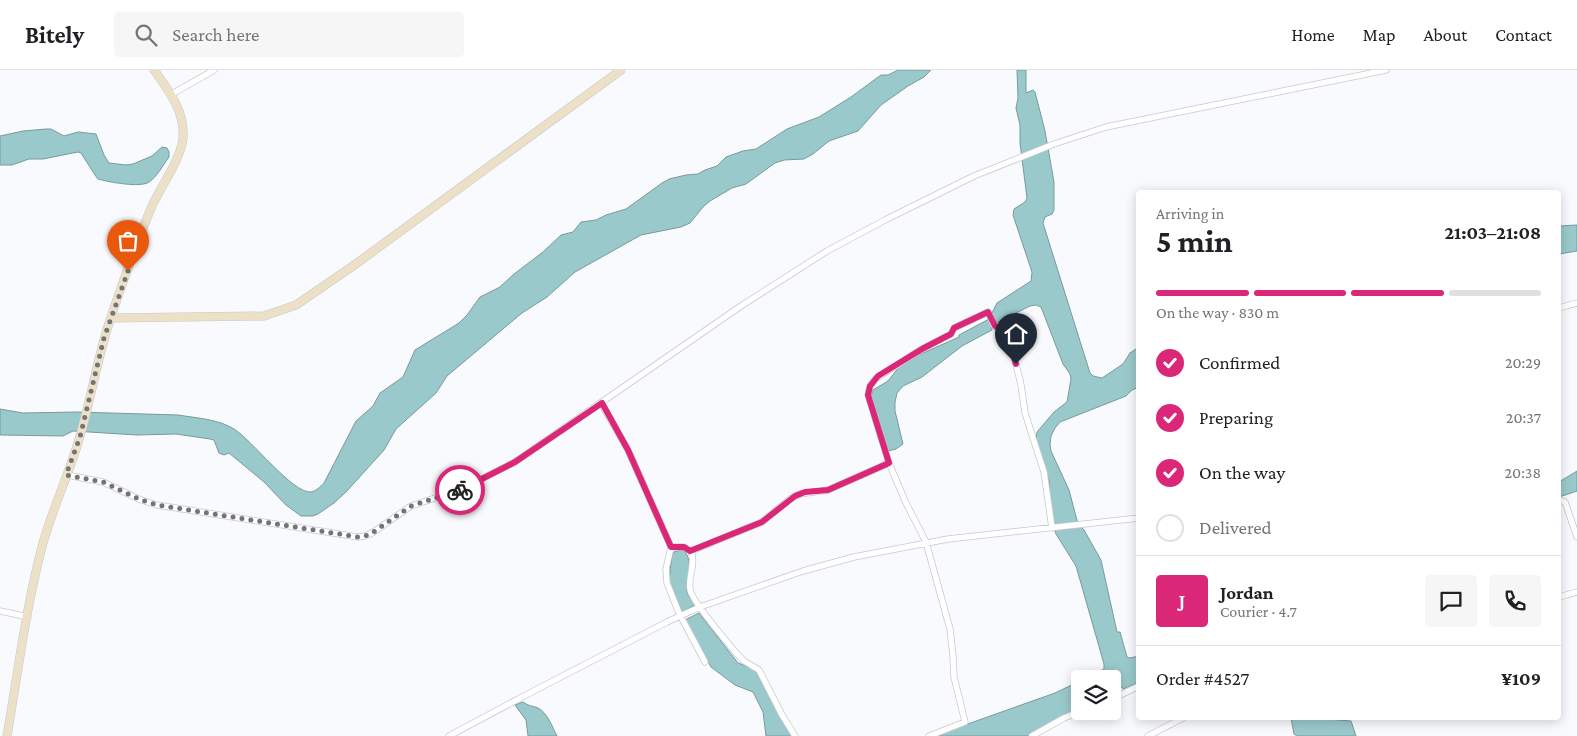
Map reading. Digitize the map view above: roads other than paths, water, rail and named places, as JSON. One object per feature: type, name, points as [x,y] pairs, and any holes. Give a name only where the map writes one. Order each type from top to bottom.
[{"type":"main road","points":[[7,736],[43,542],[80,437],[111,318],[148,216],[182,145],[182,119],[172,94],[154,70]]},
{"type":"main road","points":[[111,318],[264,316],[296,305],[353,266],[621,70]]},
{"type":"street","points":[[172,94],[214,70]]},
{"type":"street","points":[[66,475],[103,482],[141,500],[157,505],[362,537],[372,533],[411,506],[462,489],[501,469],[602,403],[741,306],[827,251],[974,176],[1054,144],[1122,124],[1386,70]]},
{"type":"street","points":[[1561,307],[1577,303]]},
{"type":"street","points":[[929,736],[965,722],[954,677],[950,629],[926,542],[906,503],[889,463],[868,395],[872,382],[894,366],[951,334],[954,328],[988,312],[995,326],[1007,336],[1016,364],[1025,413],[1044,472],[1052,528]]},
{"type":"street","points":[[602,403],[628,450],[671,547],[666,569],[666,579],[680,617],[705,662]]},
{"type":"street","points":[[690,551],[762,522],[795,496],[805,492],[828,490],[889,463]]},
{"type":"street","points":[[1561,501],[1565,502],[1577,537]]},
{"type":"street","points":[[449,736],[667,622],[700,607],[817,566],[926,542],[1136,518]]},
{"type":"street","points":[[671,547],[684,547],[690,551],[693,563],[690,589],[692,597],[738,656],[759,670],[795,736]]},
{"type":"street","points":[[1561,596],[1577,592]]},
{"type":"street","points":[[0,611],[28,617]]},
{"type":"street","points":[[1121,695],[1136,687]]},
{"type":"street","points":[[1032,736],[1071,716]]},
{"type":"street","points":[[1148,736],[1179,720]]},
{"type":"water","points":[[898,70],[931,70],[924,77],[881,105],[858,131],[829,141],[804,159],[784,160],[775,163],[746,184],[732,188],[710,201],[690,223],[681,227],[641,235],[575,272],[547,297],[522,313],[447,376],[436,393],[396,429],[384,450],[346,492],[318,514],[301,516],[286,505],[264,482],[229,453],[224,455],[219,453],[214,440],[210,439],[176,434],[137,435],[73,431],[63,436],[0,435],[0,409],[23,413],[77,412],[178,415],[207,419],[234,429],[283,476],[303,490],[311,492],[318,489],[324,483],[356,421],[373,406],[380,393],[403,377],[415,350],[459,323],[480,297],[500,287],[561,235],[573,232],[581,222],[596,220],[626,209],[669,179],[698,174],[717,166],[726,157],[756,149],[787,129],[819,117],[881,75],[888,75]]},
{"type":"water","points":[[1017,70],[1026,70],[1026,93],[1033,90],[1035,92],[1045,131],[1054,182],[1054,210],[1052,214],[1045,217],[1043,223],[1090,373],[1093,376],[1102,378],[1123,364],[1130,353],[1136,349],[1136,388],[1126,396],[1060,422],[1051,436],[1050,445],[1069,490],[1078,524],[1084,530],[1101,560],[1117,632],[1120,632],[1127,657],[1136,657],[1136,683],[1123,689],[1121,687],[1121,670],[1102,670],[1104,669],[1104,664],[1076,566],[1056,534],[1052,520],[1048,494],[1050,483],[1038,454],[1037,432],[1054,412],[1067,402],[1071,379],[1063,364],[1041,307],[1036,305],[1030,306],[992,325],[992,330],[962,346],[922,377],[903,386],[897,393],[895,411],[903,444],[896,449],[888,451],[871,396],[873,390],[888,381],[903,362],[959,337],[959,335],[989,319],[997,303],[1031,281],[1032,272],[1013,215],[1014,209],[1025,202],[1027,198],[1020,143],[1020,125],[1016,108],[1018,98]]},
{"type":"water","points":[[51,129],[64,136],[78,132],[96,134],[109,163],[133,164],[152,156],[162,147],[167,148],[169,157],[152,180],[145,184],[116,183],[98,179],[81,153],[78,152],[43,159],[29,159],[12,165],[0,165],[0,136],[23,131]]},
{"type":"water","points":[[1577,225],[1577,251],[1561,254],[1561,226]]},
{"type":"water","points":[[1577,471],[1577,491],[1561,496],[1561,481]]},
{"type":"water","points":[[680,550],[685,551],[688,558],[687,589],[688,595],[695,605],[682,612],[669,580],[672,555]]},
{"type":"water","points":[[699,613],[738,663],[754,669],[759,674],[791,736],[766,736],[763,712],[753,692],[735,685],[711,667],[685,620]]},
{"type":"water","points":[[1071,685],[1071,714],[1028,736],[934,736],[1055,693]]},
{"type":"water","points":[[523,702],[538,708],[544,713],[557,736],[528,736],[526,720],[515,705]]},
{"type":"water","points":[[1291,720],[1339,720],[1351,721],[1356,736],[1297,736],[1294,734]]}]
